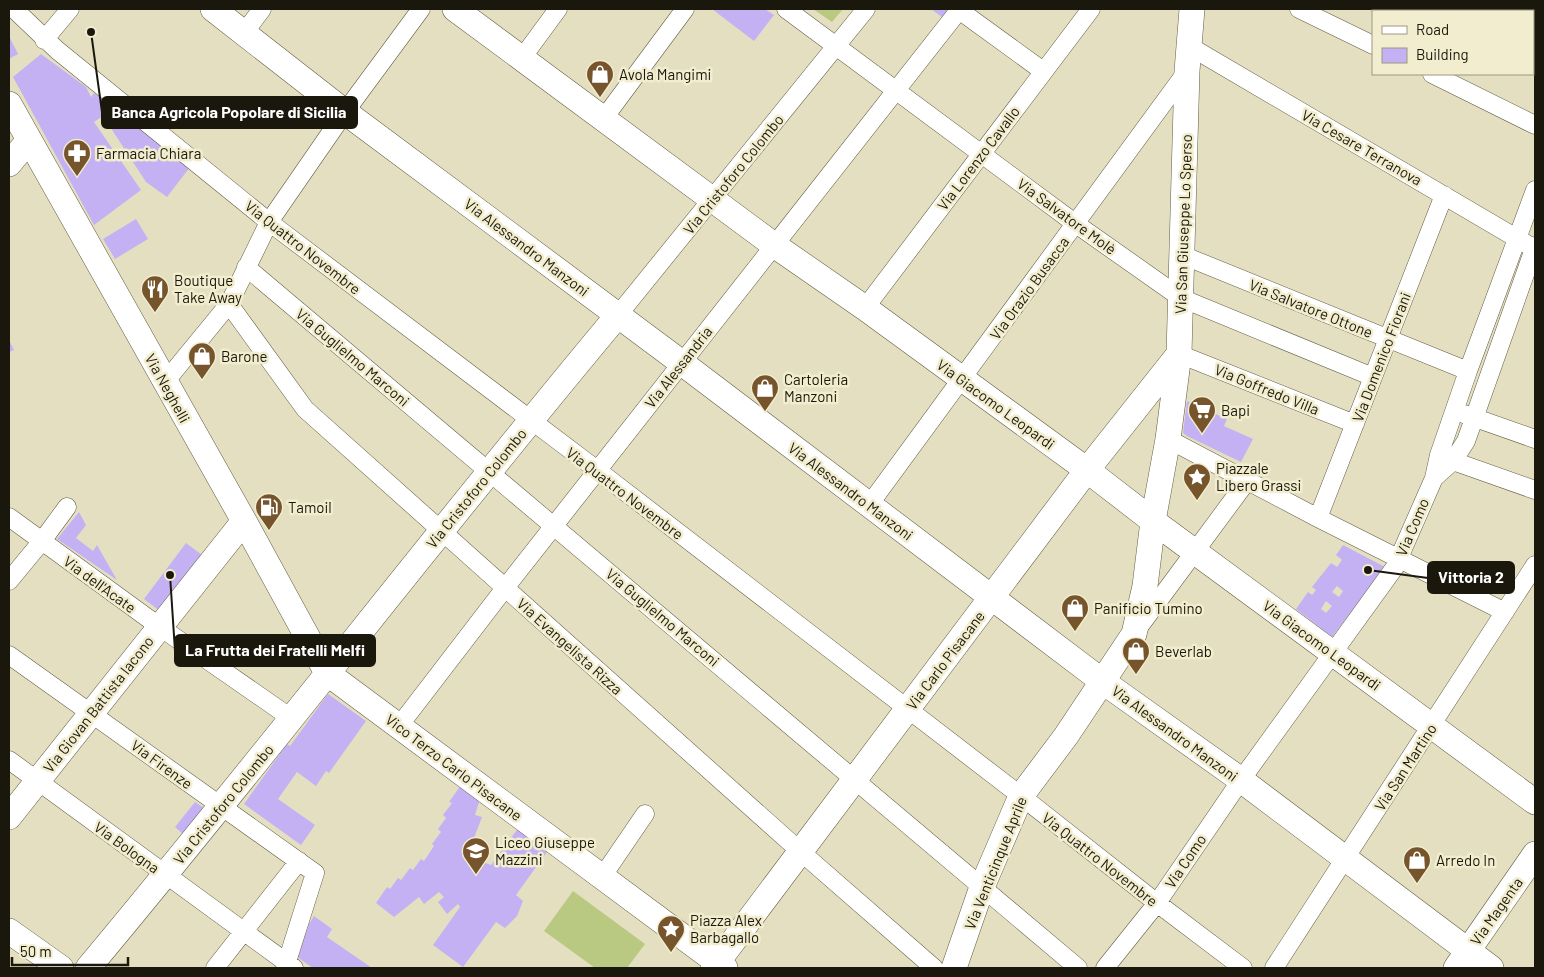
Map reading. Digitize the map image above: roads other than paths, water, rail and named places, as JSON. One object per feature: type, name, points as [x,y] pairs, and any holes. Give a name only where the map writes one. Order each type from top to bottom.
[{"type":"street","name":"Via Quattro Novembre","points":[[14,9],[44,40],[269,222],[597,470],[1243,968]]},
{"type":"street","points":[[44,40],[70,9]]},
{"type":"street","name":"Via Alessandro Manzoni","points":[[213,9],[345,112],[682,363],[1102,681],[1241,780],[1345,858],[1462,960],[1491,968]]},
{"type":"street","points":[[244,33],[262,9]]},
{"type":"street","points":[[165,382],[229,304],[269,222],[345,112],[421,9]]},
{"type":"street","name":"Via Giacomo Leopardi","points":[[455,9],[774,245],[865,308],[1087,470],[1153,522],[1535,802]]},
{"type":"street","points":[[522,58],[558,9]]},
{"type":"street","points":[[604,118],[685,9]]},
{"type":"street","name":"Via Salvatore Molè","points":[[786,9],[1076,224],[1181,298],[1374,377]]},
{"type":"street","name":"Via Cristoforo Colombo","points":[[88,968],[221,807],[530,420],[714,199],[866,9]]},
{"type":"street","name":"Via Lorenzo Cavallo","points":[[865,308],[1091,9]]},
{"type":"street","name":"Via San Giuseppe Lo Sperso","points":[[1153,522],[1168,439],[1179,354],[1187,72],[1192,9]]},
{"type":"street","points":[[1300,9],[1372,45]]},
{"type":"street","points":[[960,10],[1043,72]]},
{"type":"street","name":"Via Alessandria","points":[[398,726],[597,470],[960,10]]},
{"type":"street","name":"Via Cesare Terranova","points":[[1189,46],[1535,248]]},
{"type":"street","name":"Via Orazio Busacca","points":[[869,505],[1187,72]]},
{"type":"street","points":[[1434,75],[1535,125]]},
{"type":"street","name":"Via Neghelli","points":[[9,104],[244,521],[327,673]]},
{"type":"street","points":[[9,164],[28,140]]},
{"type":"street","name":"Via Como","points":[[1105,968],[1157,903],[1241,780],[1395,567],[1434,478],[1468,371],[1535,190]]},
{"type":"street","name":"Via Domenico Fiorani","points":[[1318,518],[1444,195]]},
{"type":"street","points":[[1434,478],[1453,461],[1466,440],[1535,248]]},
{"type":"street","name":"Via Salvatore Ottone","points":[[1182,255],[1468,371]]},
{"type":"street","name":"Via Guglielmo Marconi","points":[[246,267],[1078,968]]},
{"type":"street","name":"Via Evangelista Rizza","points":[[229,304],[305,409],[801,852],[934,968]]},
{"type":"street","name":"Via Goffredo Villa","points":[[1179,354],[1355,424]]},
{"type":"street","name":"Via Carlo Pisacane","points":[[719,966],[801,852],[1087,470],[1179,354]]},
{"type":"street","points":[[1454,411],[1535,439]]},
{"type":"street","points":[[1168,439],[1318,518],[1505,612]]},
{"type":"street","points":[[1453,461],[1535,490]]},
{"type":"street","points":[[1134,634],[1248,481]]},
{"type":"street","points":[[9,581],[67,507]]},
{"type":"street","name":"Via dell'Acate","points":[[9,517],[160,627],[291,718]]},
{"type":"street","name":"Via Giovan Battista Iacono","points":[[9,817],[244,521]]},
{"type":"street","name":"Via Venticinque Aprile","points":[[954,968],[982,887],[1020,796],[1066,736],[1134,634],[1145,586],[1153,522]]},
{"type":"street","name":"Via San Martino","points":[[1274,968],[1505,612],[1534,571]]},
{"type":"street","name":"Via Firenze","points":[[9,655],[315,873],[289,967]]},
{"type":"street","name":"Vico Terzo Carlo Pisacane","points":[[327,673],[719,966]]},
{"type":"street","name":"Via Bologna","points":[[9,760],[289,967]]},
{"type":"street","points":[[602,877],[645,814]]},
{"type":"street","name":"Via Magenta","points":[[1462,960],[1535,854]]},
{"type":"street","points":[[215,968],[299,861]]},
{"type":"street","points":[[9,931],[61,968]]},
{"type":"place","name":"Banca Agricola Popolare di Sicilia","points":[[91,32]]},
{"type":"place","name":"Avola Mangimi","points":[[600,98]]},
{"type":"place","name":"Farmacia Chiara","points":[[77,177]]},
{"type":"place","name":"Boutique Take Away","points":[[155,313]]},
{"type":"place","name":"Barone","points":[[202,380]]},
{"type":"place","name":"Cartoleria Manzoni","points":[[765,412]]},
{"type":"place","name":"Bapi","points":[[1202,434]]},
{"type":"place","name":"Piazzale Libero Grassi","points":[[1197,501]]},
{"type":"place","name":"Tamoil","points":[[269,531]]},
{"type":"place","name":"Vittoria 2","points":[[1368,570]]},
{"type":"place","name":"La Frutta dei Fratelli Melfi","points":[[170,575]]},
{"type":"place","name":"Panificio Tumino","points":[[1075,632]]},
{"type":"place","name":"Beverlab","points":[[1136,675]]},
{"type":"place","name":"Liceo Giuseppe Mazzini","points":[[476,875]]},
{"type":"place","name":"Arredo In","points":[[1417,884]]},
{"type":"place","name":"Piazza Alex Barbagallo","points":[[671,953]]}]
